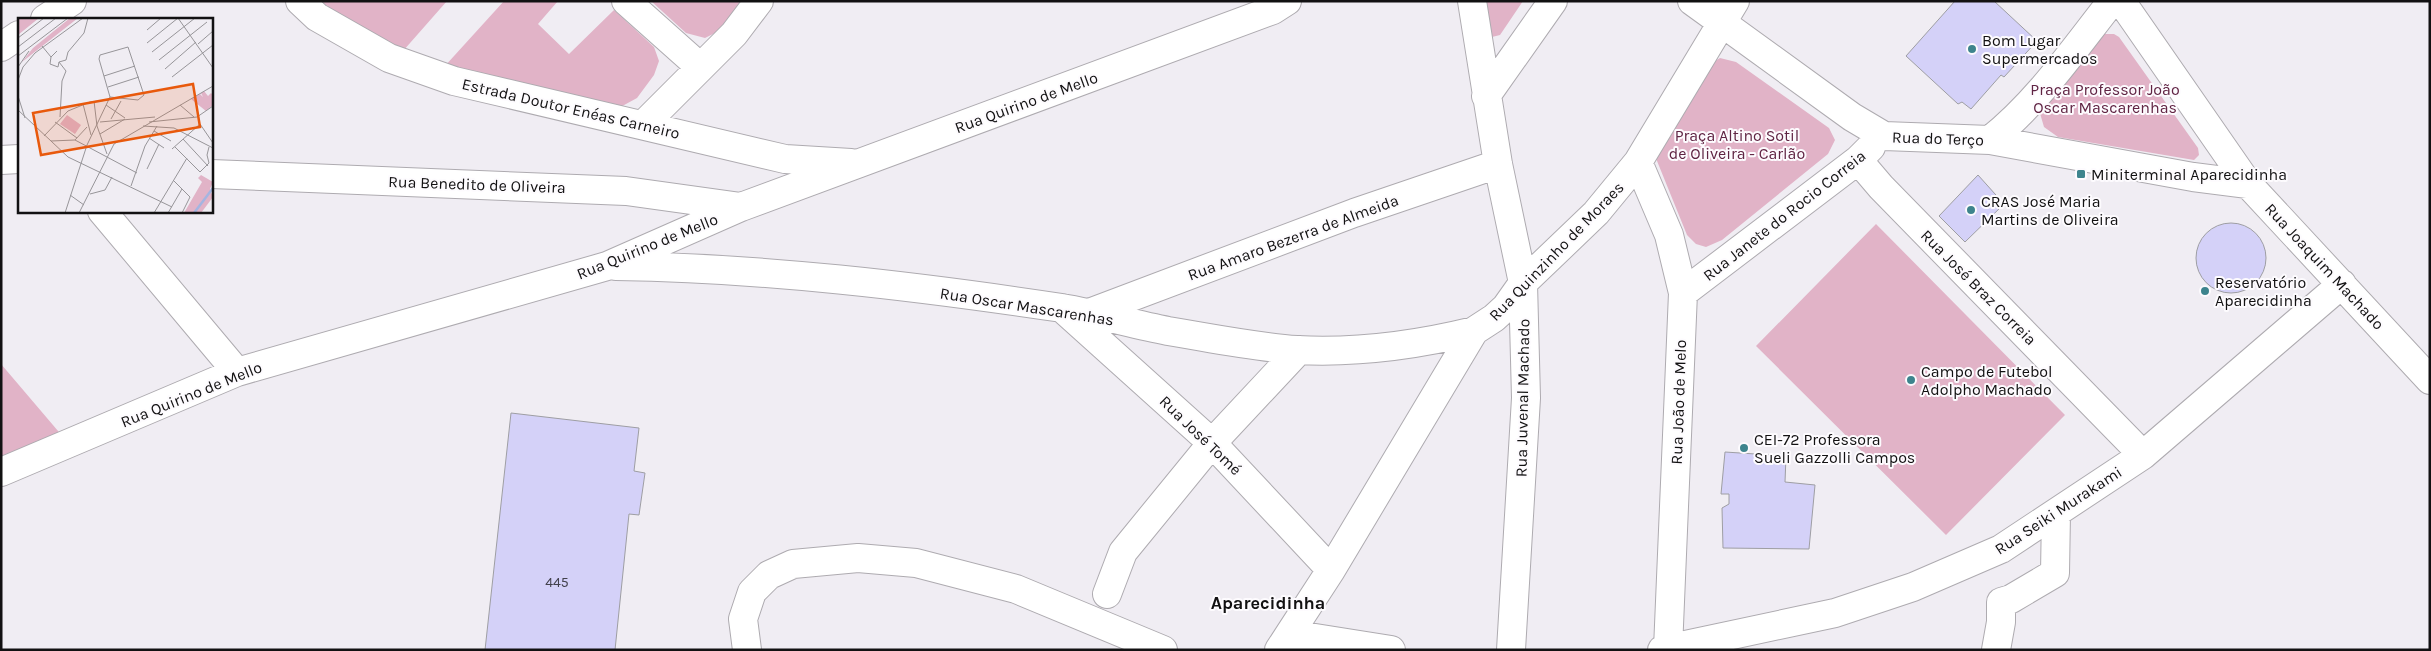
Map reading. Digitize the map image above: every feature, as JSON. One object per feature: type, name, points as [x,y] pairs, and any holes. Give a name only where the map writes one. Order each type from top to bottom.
[{"type":"street","points":[[46,18],[72,1]]},
{"type":"street","name":"Estrada Doutor Enéas Carneiro","points":[[300,1],[317,17],[389,58],[454,81],[785,159],[860,164]]},
{"type":"street","points":[[626,1],[700,67]]},
{"type":"street","points":[[643,125],[734,34],[759,1]]},
{"type":"street","name":"Rua Quirino de Mello","points":[[1,472],[237,372],[607,266],[741,207],[1272,10],[1287,1]]},
{"type":"street","name":"Rua Juvenal Machado","points":[[1472,1],[1498,164],[1523,283],[1526,398],[1511,650]]},
{"type":"street","points":[[1486,96],[1553,1]]},
{"type":"street","name":"Rua do Terço","points":[[1692,1],[1729,13],[1852,116],[1884,136],[1990,140],[2192,177],[2248,184]]},
{"type":"street","points":[[1990,140],[2006,128],[2062,64],[2112,1]]},
{"type":"street","name":"Rua Joaquim Machado","points":[[2121,1],[2248,184],[2430,380]]},
{"type":"street","name":"Rua Quinzinho de Moraes","points":[[1284,642],[1331,570],[1474,331],[1494,318],[1506,307],[1523,283],[1596,213],[1638,162],[1729,13]]},
{"type":"street","points":[[1,47],[18,36]]},
{"type":"street","points":[[2192,177],[2207,162],[2210,154],[2210,131]]},
{"type":"street","name":"Rua Janete do Rocio Correia","points":[[1682,293],[1858,160],[1884,136]]},
{"type":"street","points":[[1,160],[18,159]]},
{"type":"street","name":"Rua José Braz Correia","points":[[1858,160],[1881,187],[2143,455]]},
{"type":"street","name":"Rua João de Melo","points":[[1638,162],[1669,235],[1682,293],[1665,649]]},
{"type":"street","name":"Rua Amaro Bezerra de Almeida","points":[[1089,313],[1354,213],[1498,164]]},
{"type":"street","name":"Rua Benedito de Oliveira","points":[[212,174],[626,191],[741,207]]},
{"type":"street","points":[[103,212],[237,372]]},
{"type":"street","name":"Rua Oscar Mascarenhas","points":[[607,266],[676,266],[812,278],[1062,308],[1166,330],[1257,346],[1299,350],[1409,345],[1474,331]]},
{"type":"street","name":"Rua Seiki Murakami","points":[[1665,649],[1835,613],[1913,587],[2001,550],[2143,455],[2342,284]]},
{"type":"street","name":"Rua José Tomé","points":[[1062,308],[1212,444],[1331,570]]},
{"type":"street","points":[[1107,594],[1123,552],[1212,444],[1299,350]]},
{"type":"street","points":[[1996,650],[2001,622],[2001,602],[2054,574],[2056,513]]},
{"type":"street","points":[[747,650],[743,619],[752,592],[769,575],[793,564],[858,558],[916,563],[1016,589],[1163,650]]},
{"type":"street","points":[[1284,642],[1391,650]]},
{"type":"green space","points":[[318,1],[447,1],[403,51]]},
{"type":"green space","points":[[504,1],[558,1],[538,24],[569,54],[614,10],[654,47],[659,61],[654,75],[637,98],[615,110],[444,67]]},
{"type":"green space","points":[[651,1],[743,1],[721,30],[705,38],[686,33]]},
{"type":"green space","points":[[1484,1],[1523,1],[1500,35],[1492,37]]},
{"type":"green space","name":"Praça Professor João Oscar Mascarenhas","points":[[2103,34],[2114,34],[2119,37],[2198,148],[2199,155],[2194,160],[2058,137],[2044,127],[2039,110]]},
{"type":"green space","name":"Praça Altino Sotil de Oliveira - Carlão","points":[[1720,58],[1736,62],[1829,128],[1835,140],[1828,154],[1722,240],[1706,247],[1696,244],[1687,235],[1655,156],[1708,65]]},
{"type":"green space","name":"Campo de Futebol Adolpho Machado","points":[[1876,224],[2065,415],[1946,535],[1756,346]]},
{"type":"green space","points":[[1,364],[64,438],[1,463]]},
{"type":"building","name":"Bom Lugar Supermercados","points":[[1955,1],[1994,1],[2037,41],[2004,77],[2001,75],[1971,109],[1962,102],[1958,104],[1906,56]]},
{"type":"building","name":"CRAS José Maria Martins de Oliveira","points":[[1978,175],[2004,204],[1965,242],[1939,216]]},
{"type":"building","points":[[2231,223],[2244,226],[2256,233],[2263,245],[2266,258],[2263,271],[2256,283],[2244,290],[2231,293],[2218,290],[2206,283],[2199,271],[2196,258],[2199,245],[2206,233],[2218,226]]},
{"type":"building","points":[[511,413],[639,428],[634,471],[645,473],[639,515],[629,514],[615,650],[485,650]]},
{"type":"building","points":[[1725,452],[1786,456],[1785,482],[1815,485],[1809,549],[1723,548],[1722,508],[1729,504],[1729,494],[1721,494]]},
{"type":"place","name":"Bom Lugar Supermercados","points":[[1972,49]]},
{"type":"place","name":"Miniterminal Aparecidinha","points":[[2081,174]]},
{"type":"place","name":"CRAS José Maria Martins de Oliveira","points":[[1971,210]]},
{"type":"place","name":"Reservatório Aparecidinha","points":[[2205,291]]},
{"type":"place","name":"Campo de Futebol Adolpho Machado","points":[[1911,380]]},
{"type":"place","name":"CEI-72 Professora Sueli Gazzolli Campos","points":[[1744,448]]},
{"type":"district","name":"Aparecidinha","points":[[1268,603]]}]
